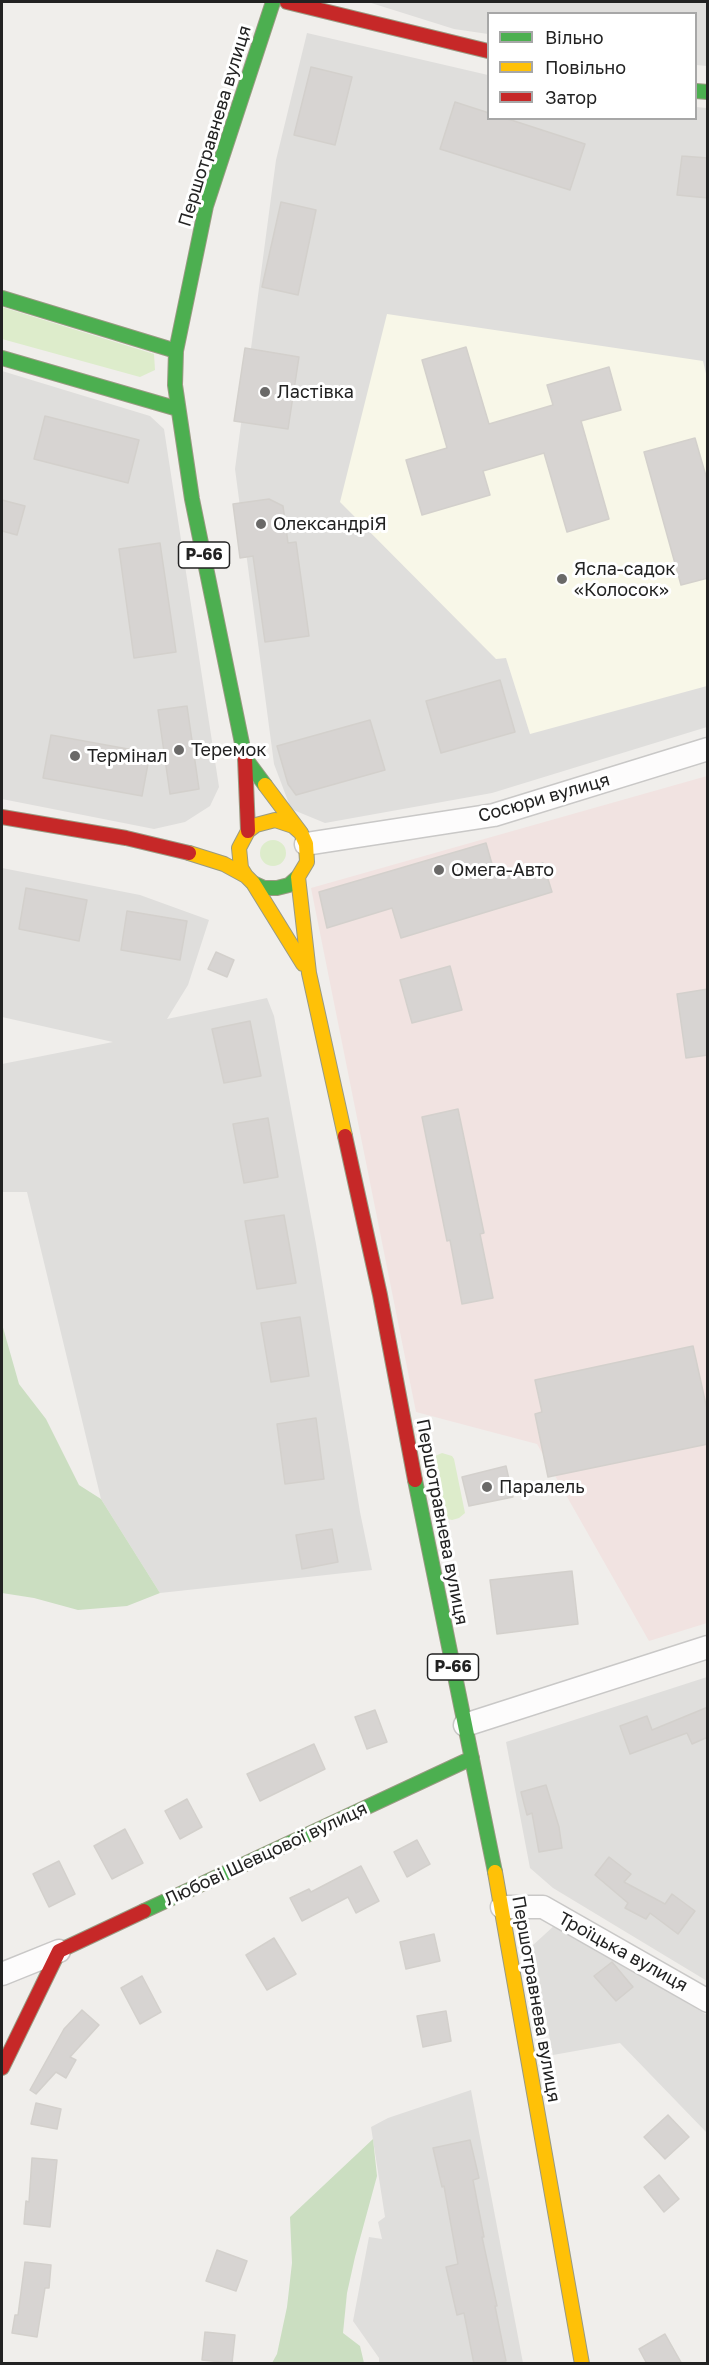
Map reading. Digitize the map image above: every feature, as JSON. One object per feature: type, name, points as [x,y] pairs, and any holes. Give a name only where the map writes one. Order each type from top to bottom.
[{"type":"main road","name":"Першотравнева вулиця","points":[[248,831],[245,758],[192,499],[175,385],[176,351],[206,206],[273,2]]},
{"type":"main road","points":[[287,2],[487,51]]},
{"type":"main road","points":[[2,298],[176,351]]},
{"type":"main road","points":[[2,358],[178,410]]},
{"type":"main road","name":"Першотравнева вулиця","points":[[245,758],[303,839]]},
{"type":"main road","points":[[2,817],[126,838],[197,855],[224,864],[264,888],[289,885],[298,877]]},
{"type":"main road","points":[[250,879],[241,868],[239,848],[248,831],[265,821],[275,820],[293,826],[303,839]]},
{"type":"main road","name":"Р-66","points":[[298,877],[307,862],[303,839]]},
{"type":"main road","name":"Першотравнева вулиця","points":[[298,877],[309,973],[382,1306],[427,1546],[502,1907],[582,2364]]},
{"type":"main road","name":"Першотравнева вулиця","points":[[250,879],[309,973]]},
{"type":"main road","name":"Любові Шевцової вулиця","points":[[59,1951],[472,1758]]},
{"type":"main road","points":[[2,2068],[59,1951]]},
{"type":"street","name":"Сосюри вулиця","points":[[303,839],[494,815],[708,749]]},
{"type":"street","points":[[465,1725],[708,1647]]},
{"type":"street","name":"Троїцька вулиця","points":[[502,1907],[543,1907],[708,2001]]},
{"type":"street","name":"Любові Шевцової вулиця","points":[[2,1974],[59,1951]]},
{"type":"shaded area","points":[[368,2],[707,2],[707,66],[697,65],[697,12],[487,12],[487,34],[454,29]]},
{"type":"shaded area","points":[[307,33],[487,75],[487,120],[697,120],[697,107],[707,108],[707,727],[492,793],[325,823],[291,809],[274,764],[235,469],[276,160]]},
{"type":"shaded area","name":"Ясла-садок «Колосок»","points":[[387,314],[703,361],[708,382],[707,686],[530,734],[506,658],[496,659],[340,502]]},
{"type":"shaded area","points":[[2,371],[150,416],[164,429],[219,787],[210,806],[185,822],[154,829],[2,799]]},
{"type":"shaded area","points":[[707,776],[707,1623],[649,1641],[537,1444],[416,1412],[311,888]]},
{"type":"shaded area","points":[[2,868],[140,895],[209,920],[188,985],[167,1019],[267,998],[274,1016],[316,1244],[360,1512],[372,1570],[160,1593],[101,1499],[27,1192],[2,1192],[2,1064],[113,1042],[2,1017]]},
{"type":"shaded area","points":[[707,1677],[707,1981],[553,1888],[530,1868],[506,1742]]},
{"type":"shaded area","points":[[556,1924],[707,2015],[707,2133],[620,2043],[553,2055],[532,1946]]},
{"type":"shaded area","points":[[471,2090],[523,2363],[379,2363],[379,2358],[353,2321],[369,2237],[382,2239],[378,2222],[385,2217],[371,2127],[388,2118]]},
{"type":"green space","points":[[2,307],[154,354],[155,370],[140,377],[2,339]]},
{"type":"green space","points":[[273,840],[282,844],[286,853],[282,862],[273,866],[264,862],[260,853],[264,844]]},
{"type":"green space","points":[[2,1324],[19,1384],[46,1419],[79,1485],[101,1499],[160,1593],[127,1606],[78,1610],[34,1598],[2,1593]]},
{"type":"green space","points":[[442,1453],[454,1459],[465,1513],[452,1520],[444,1514],[433,1462],[435,1456]]},
{"type":"green space","points":[[373,2139],[377,2176],[347,2293],[343,2333],[360,2346],[364,2363],[272,2363],[277,2354],[287,2307],[292,2263],[290,2217]]},
{"type":"building","points":[[311,67],[352,77],[335,145],[294,135]]},
{"type":"building","points":[[455,102],[487,112],[487,120],[511,120],[585,144],[570,190],[440,149]]},
{"type":"building","points":[[682,156],[708,158],[708,198],[677,195]]},
{"type":"building","points":[[281,202],[316,210],[298,295],[262,287]]},
{"type":"building","points":[[466,347],[489,424],[553,405],[547,385],[609,367],[621,410],[581,421],[609,519],[567,532],[544,453],[483,471],[490,495],[422,515],[406,460],[447,448],[422,360]]},
{"type":"building","points":[[245,348],[299,357],[288,429],[234,421]]},
{"type":"building","points":[[45,416],[139,440],[128,483],[34,459]]},
{"type":"building","points":[[695,438],[708,483],[708,578],[681,585],[644,452]]},
{"type":"building","points":[[269,499],[283,506],[288,543],[296,542],[309,636],[265,642],[253,556],[240,558],[233,504]]},
{"type":"building","points":[[2,500],[25,506],[17,535],[2,531]]},
{"type":"building","points":[[160,543],[176,652],[134,658],[119,549]]},
{"type":"building","points":[[500,680],[515,732],[441,753],[426,701]]},
{"type":"building","name":"Теремок","points":[[187,706],[199,789],[170,794],[158,710]]},
{"type":"building","points":[[370,720],[385,770],[296,795],[288,784],[277,746]]},
{"type":"building","points":[[51,735],[150,753],[142,796],[43,778]]},
{"type":"building","points":[[486,843],[496,878],[543,863],[552,892],[401,938],[392,908],[327,928],[319,892]]},
{"type":"building","points":[[26,888],[87,900],[79,941],[19,929]]},
{"type":"building","points":[[127,911],[187,921],[180,960],[121,950]]},
{"type":"building","points":[[216,952],[234,960],[227,977],[208,969]]},
{"type":"building","points":[[450,966],[462,1010],[412,1023],[400,980]]},
{"type":"building","points":[[708,989],[708,1055],[686,1058],[677,994]]},
{"type":"building","points":[[250,1021],[261,1076],[224,1083],[212,1029]]},
{"type":"building","points":[[458,1109],[484,1233],[480,1234],[493,1298],[462,1304],[422,1117]]},
{"type":"building","points":[[268,1118],[278,1177],[244,1183],[233,1124]]},
{"type":"building","points":[[284,1215],[296,1283],[257,1289],[245,1221]]},
{"type":"building","points":[[300,1317],[309,1376],[271,1382],[261,1323]]},
{"type":"building","points":[[693,1346],[708,1414],[708,1444],[548,1477],[535,1414],[542,1412],[535,1380]]},
{"type":"building","points":[[316,1418],[324,1479],[285,1484],[277,1424]]},
{"type":"building","name":"Паралель","points":[[506,1466],[513,1497],[469,1506],[462,1477]]},
{"type":"building","points":[[332,1529],[338,1562],[302,1569],[296,1535]]},
{"type":"building","points":[[572,1571],[578,1624],[497,1634],[490,1580]]},
{"type":"building","points":[[708,1707],[708,1737],[692,1744],[687,1733],[630,1754],[620,1726],[647,1716],[652,1730]]},
{"type":"building","points":[[375,1710],[387,1742],[367,1749],[355,1717]]},
{"type":"building","points":[[314,1744],[325,1769],[260,1801],[247,1774]]},
{"type":"building","points":[[546,1785],[559,1827],[562,1848],[539,1852],[532,1813],[527,1815],[521,1792]]},
{"type":"building","points":[[187,1799],[202,1827],[180,1839],[165,1811]]},
{"type":"building","points":[[125,1829],[143,1863],[112,1879],[94,1846]]},
{"type":"building","points":[[417,1840],[430,1864],[407,1877],[394,1852]]},
{"type":"building","points":[[609,1857],[631,1874],[624,1882],[665,1904],[672,1894],[695,1911],[678,1934],[650,1913],[646,1919],[625,1908],[628,1903],[595,1875]]},
{"type":"building","points":[[59,1861],[75,1894],[49,1907],[33,1874]]},
{"type":"building","points":[[361,1866],[379,1901],[356,1913],[348,1897],[302,1921],[290,1898],[309,1889],[311,1892]]},
{"type":"building","points":[[434,1934],[440,1961],[406,1969],[400,1942]]},
{"type":"building","points":[[274,1938],[296,1974],[267,1990],[246,1955]]},
{"type":"building","points":[[612,1962],[633,1987],[616,2001],[594,1976]]},
{"type":"building","points":[[142,1976],[161,2012],[140,2024],[121,1988]]},
{"type":"building","points":[[82,2010],[99,2025],[70,2057],[76,2060],[66,2078],[56,2072],[36,2094],[30,2090],[64,2029]]},
{"type":"building","points":[[446,2011],[451,2041],[423,2047],[417,2016]]},
{"type":"building","points":[[36,2103],[61,2109],[57,2129],[31,2124]]},
{"type":"building","points":[[668,2115],[689,2137],[665,2159],[644,2137]]},
{"type":"building","points":[[470,2140],[479,2178],[473,2180],[484,2237],[482,2237],[506,2361],[494,2364],[474,2364],[464,2313],[457,2315],[446,2267],[458,2264],[444,2186],[442,2187],[433,2148]]},
{"type":"building","points":[[32,2158],[57,2160],[50,2227],[24,2224],[26,2201],[29,2202]]},
{"type":"building","points":[[659,2175],[679,2199],[664,2212],[644,2187]]},
{"type":"building","points":[[217,2250],[247,2261],[236,2291],[206,2281]]},
{"type":"building","points":[[25,2262],[51,2265],[49,2288],[45,2288],[37,2337],[12,2333],[15,2315],[18,2315]]},
{"type":"building","points":[[205,2332],[235,2335],[232,2363],[202,2360]]},
{"type":"building","points":[[665,2334],[682,2364],[647,2364],[639,2349]]},
{"type":"traffic: fast","points":[[176,351],[206,206],[273,2]]},
{"type":"traffic: fast","points":[[697,91],[708,92]]},
{"type":"traffic: fast","points":[[2,298],[176,351],[175,385],[192,499],[245,758],[265,785]]},
{"type":"traffic: fast","points":[[2,358],[178,409]]},
{"type":"traffic: fast","points":[[253,883],[264,888],[277,888],[289,885],[298,877]]},
{"type":"traffic: fast","points":[[415,1480],[495,1872]]},
{"type":"traffic: fast","points":[[144,1911],[472,1758]]},
{"type":"traffic: slow","points":[[265,785],[301,833],[306,844],[307,862],[298,877],[309,973],[345,1136]]},
{"type":"traffic: slow","points":[[246,876],[241,868],[239,848],[248,831],[256,825],[275,820],[293,826],[301,833]]},
{"type":"traffic: slow","points":[[189,853],[224,864],[246,876],[253,883],[303,964]]},
{"type":"traffic: slow","points":[[495,1872],[582,2364]]},
{"type":"traffic: jam","points":[[287,2],[487,51]]},
{"type":"traffic: jam","points":[[245,758],[248,831]]},
{"type":"traffic: jam","points":[[2,817],[126,838],[189,853]]},
{"type":"traffic: jam","points":[[345,1136],[380,1295],[415,1480]]},
{"type":"traffic: jam","points":[[2,2068],[59,1951],[144,1911]]},
{"type":"place","name":"Ластівка","points":[[265,392]]},
{"type":"place","name":"ОлександріЯ","points":[[261,524]]},
{"type":"place","name":"Ясла-садок «Колосок»","points":[[562,579]]},
{"type":"place","name":"Теремок","points":[[179,750]]},
{"type":"place","name":"Термінал","points":[[75,756]]},
{"type":"place","name":"Омега-Авто","points":[[439,870]]},
{"type":"place","name":"Паралель","points":[[487,1487]]}]
